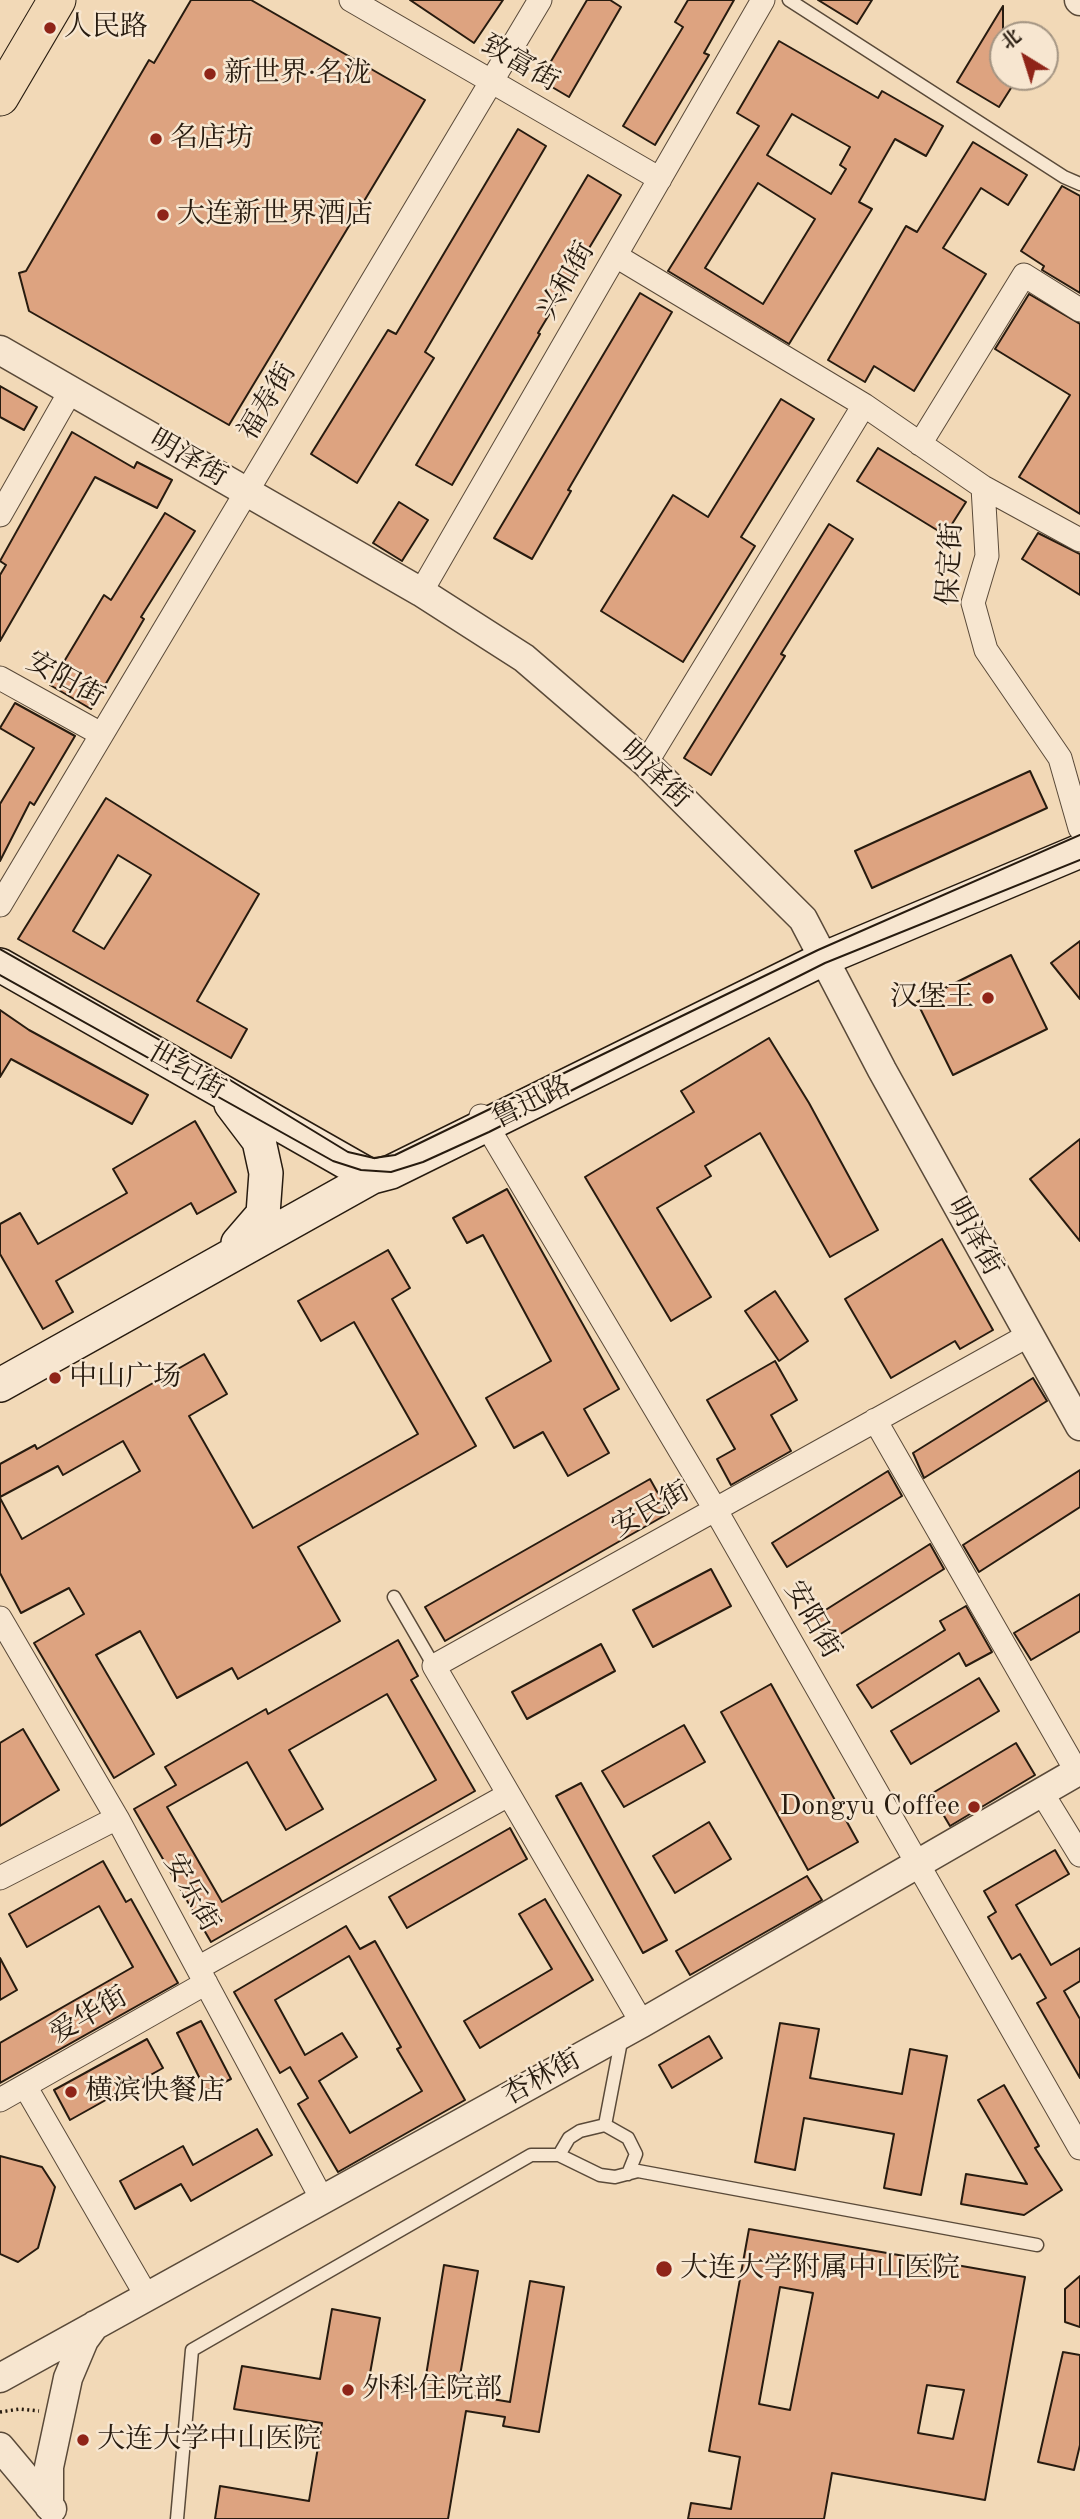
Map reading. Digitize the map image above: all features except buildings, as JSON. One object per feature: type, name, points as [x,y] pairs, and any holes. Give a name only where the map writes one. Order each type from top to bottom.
[{"type":"main road","points":[[0,47],[28,0]]},
{"type":"main road","points":[[0,97],[57,0]]},
{"type":"main road","name":"鲁迅路","points":[[0,1385],[227,1256],[372,1177],[391,1172],[483,1121],[823,960],[1080,851]]},
{"type":"main road","name":"世纪街","points":[[0,965],[372,1177]]},
{"type":"main road","points":[[223,1093],[259,1141],[266,1172],[263,1214],[227,1256]]},
{"type":"street","name":"致富街","points":[[351,0],[660,179]]},
{"type":"street","name":"福寿街","points":[[0,905],[540,0]]},
{"type":"street","name":"兴和街","points":[[421,592],[763,0]]},
{"type":"street","points":[[616,256],[864,405],[983,487],[1080,540]]},
{"type":"street","points":[[920,444],[1024,275],[1080,310]]},
{"type":"street","name":"明泽街","points":[[0,350],[421,592],[524,659],[646,764],[803,919],[823,960],[1080,1426]]},
{"type":"street","points":[[0,516],[70,392]]},
{"type":"street","points":[[646,764],[864,405]]},
{"type":"street","name":"保定街","points":[[983,487],[987,556],[973,603],[986,650],[1060,758],[1080,828]]},
{"type":"street","name":"安阳街","points":[[0,678],[101,734]]},
{"type":"street","name":"安阳街","points":[[483,1121],[715,1509],[1080,2148]]},
{"type":"street","name":"安民街","points":[[433,1666],[1029,1335]]},
{"type":"street","points":[[875,1420],[1078,1771]]},
{"type":"street","name":"安乐街","points":[[0,1618],[117,1818],[323,2201]]},
{"type":"street","points":[[433,1666],[508,1795],[633,2027]]},
{"type":"street","name":"杏林街","points":[[0,2378],[633,2027],[918,1866],[1078,1771]]},
{"type":"street","points":[[1042,1793],[1080,1855]]},
{"type":"street","points":[[202,1976],[508,1795]]},
{"type":"street","points":[[0,1878],[117,1818]]},
{"type":"street","name":"爱华街","points":[[0,2100],[202,1976]]},
{"type":"street","points":[[25,2086],[146,2295]]},
{"type":"street","points":[[55,2512],[49,2467],[68,2378],[84,2340],[96,2323]]},
{"type":"street","points":[[5,2462],[55,2512]]},
{"type":"lane","points":[[789,0],[1064,177],[1080,184]]},
{"type":"lane","points":[[394,1597],[433,1666]]},
{"type":"lane","points":[[605,2125],[633,2027]]},
{"type":"lane","points":[[559,2155],[569,2138],[580,2131],[605,2125],[628,2138],[636,2154],[628,2174]]},
{"type":"lane","points":[[177,2519],[192,2350],[531,2155],[559,2155],[600,2175],[638,2171],[1037,2245]]},
{"type":"path","points":[[0,2412],[20,2409],[47,2412]]},
{"type":"tram line","points":[[0,949],[230,1080],[348,1152],[374,1158],[395,1155],[818,950],[1080,835]]},
{"type":"tram line","points":[[0,975],[333,1161],[361,1170],[391,1172],[423,1162],[489,1132],[825,963],[1080,860]]},
{"type":"place","name":"人民路","points":[[50,28]]},
{"type":"place","name":"新世界·名泷","points":[[210,74]]},
{"type":"place","name":"名店坊","points":[[156,139]]},
{"type":"place","name":"大连新世界酒店","points":[[163,215]]},
{"type":"place","name":"汉堡王","points":[[988,998]]},
{"type":"place","name":"中山广场","points":[[55,1378]]},
{"type":"place","name":"Dongyu Coffee","points":[[974,1807]]},
{"type":"place","name":"横滨快餐店","points":[[71,2092]]},
{"type":"place","name":"大连大学附属中山医院","points":[[664,2269]]},
{"type":"place","name":"外科住院部","points":[[348,2390]]},
{"type":"place","name":"大连大学中山医院","points":[[83,2440]]}]
